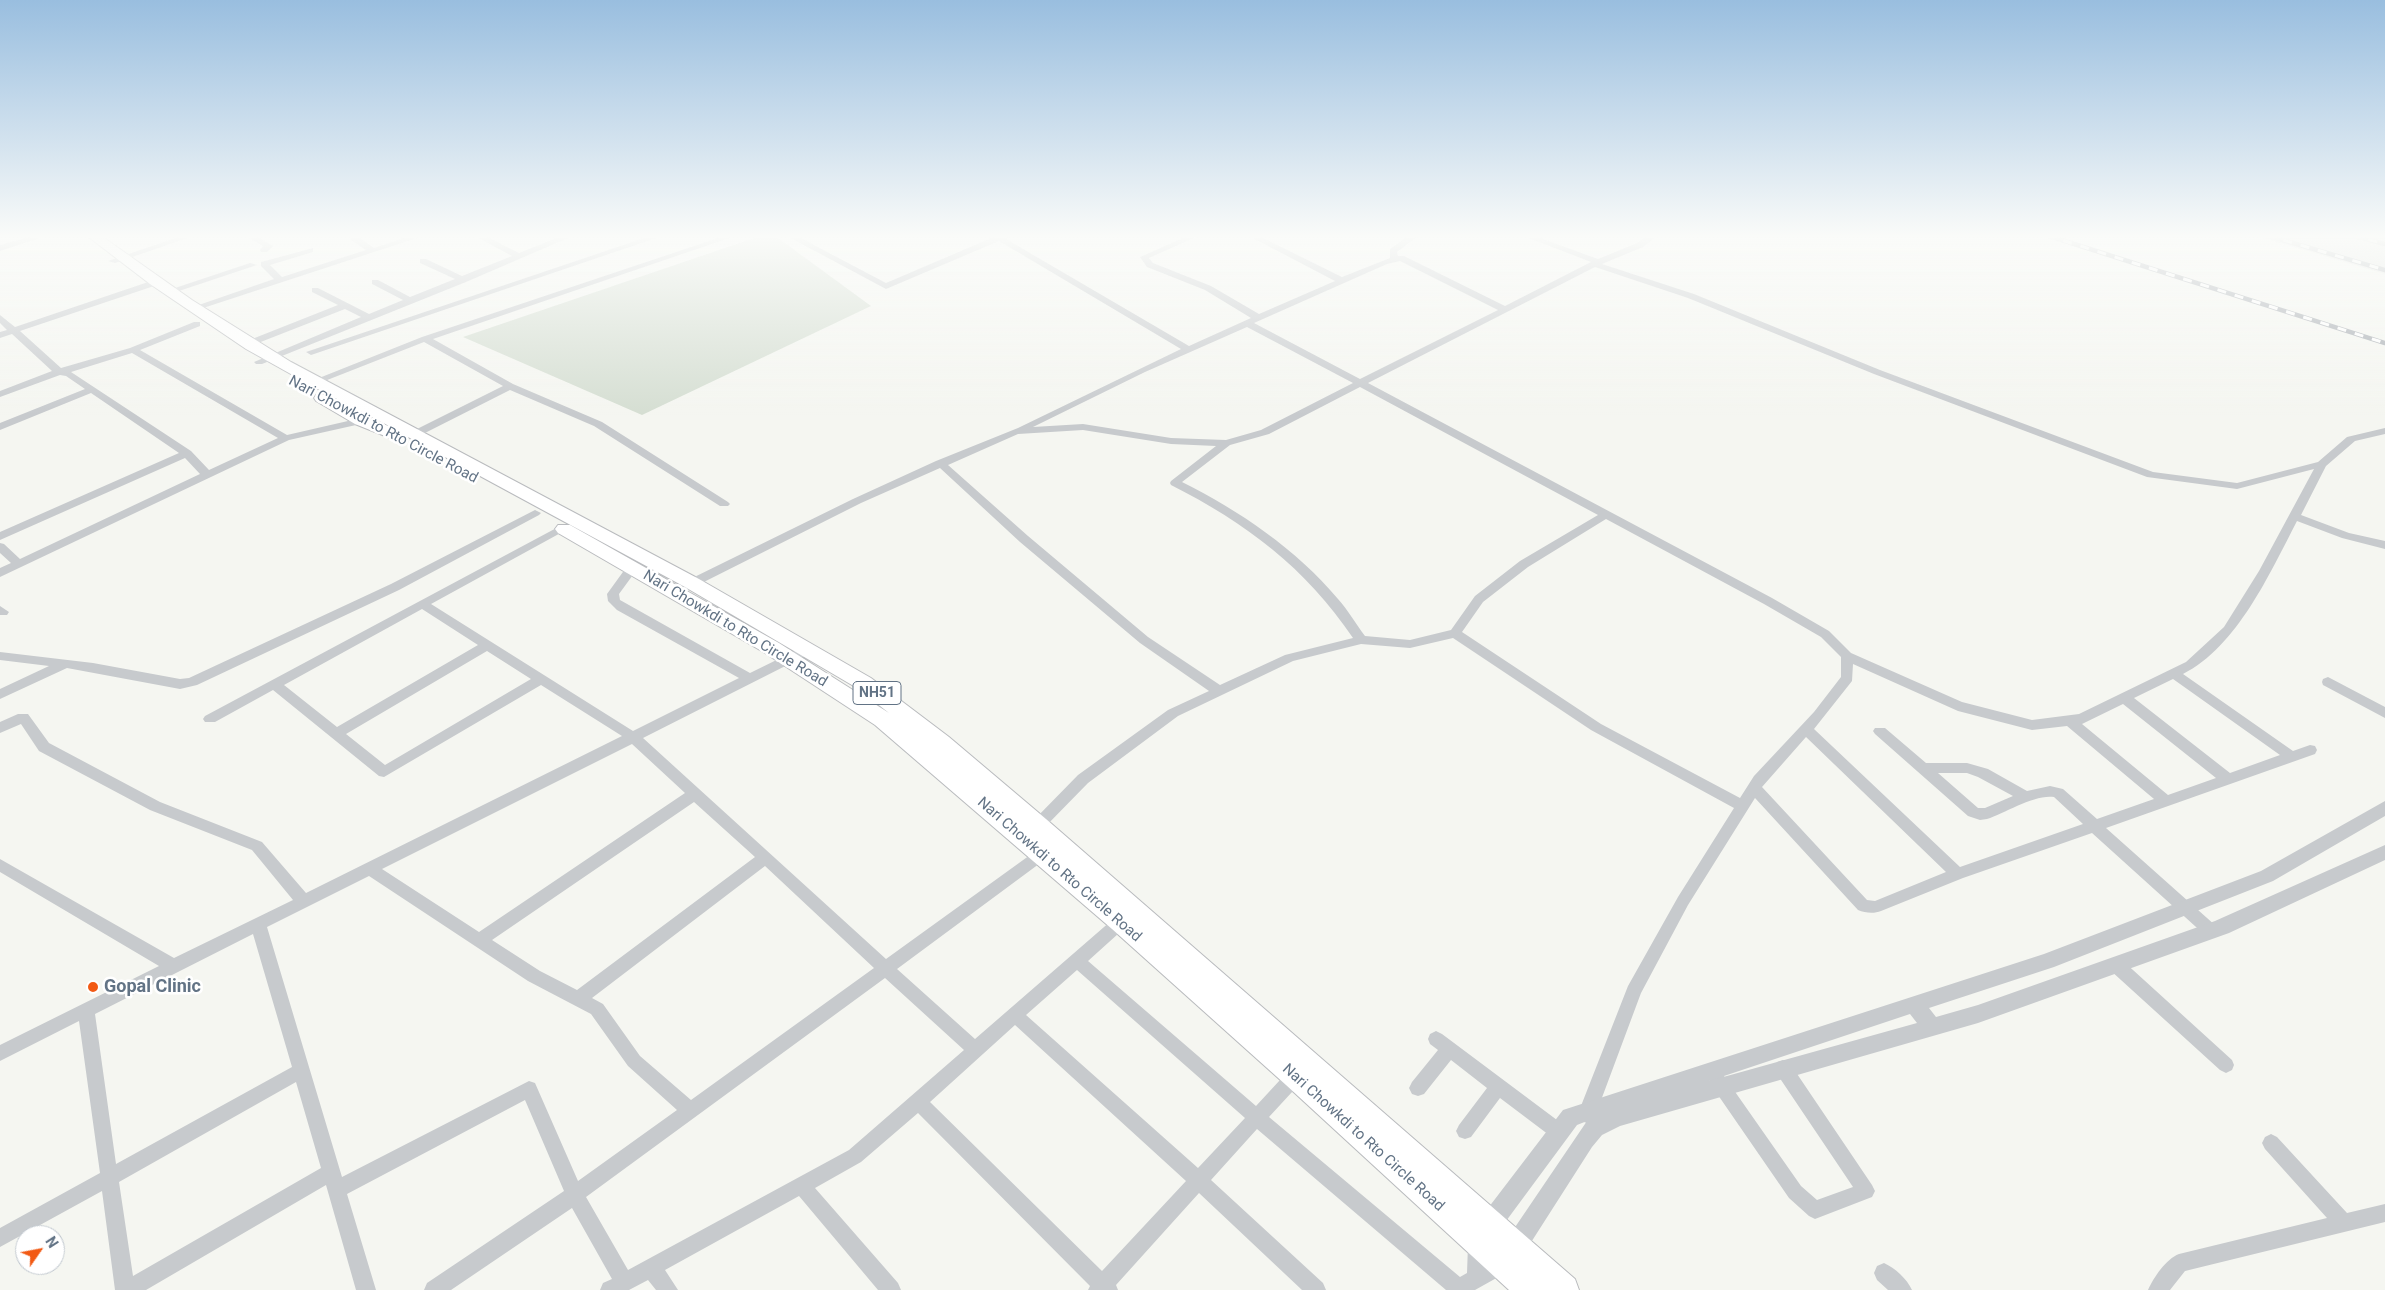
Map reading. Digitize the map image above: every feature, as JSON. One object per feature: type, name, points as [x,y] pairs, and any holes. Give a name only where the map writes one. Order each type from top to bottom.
[{"type":"highway","name":"Nari Chowkdi to Rto Circle Road","points":[[169,295],[195,316],[260,354],[361,421],[406,440],[632,568],[683,588],[799,655],[883,720],[1042,854],[1128,915],[1302,1069],[1508,1256],[1532,1290]]},
{"type":"highway","name":"NH51","points":[[260,354],[415,434],[683,588]]},
{"type":"highway","name":"NH51","points":[[799,655],[864,683],[941,743],[1038,825],[1128,915]]},
{"type":"highway","name":"NH51","points":[[1508,1256],[1564,1290]]},
{"type":"street","points":[[0,334],[128,295]]},
{"type":"street","points":[[0,394],[58,372],[133,350],[195,316],[246,295]]},
{"type":"street","points":[[324,295],[369,318]]},
{"type":"street","points":[[400,295],[411,301]]},
{"type":"street","points":[[260,354],[369,318],[425,295]]},
{"type":"street","points":[[311,352],[481,295]]},
{"type":"street","points":[[314,382],[425,339],[555,295]]},
{"type":"street","points":[[1100,295],[1189,350]]},
{"type":"street","points":[[1218,295],[1254,321],[1361,383],[1607,514],[1825,634],[1847,656],[1958,706],[2032,725],[2082,719],[2190,665],[2228,630],[2265,571],[2322,464],[2351,439],[2385,432]]},
{"type":"street","points":[[683,588],[857,501],[1016,431],[1311,295]]},
{"type":"street","points":[[1475,295],[1504,308]]},
{"type":"street","points":[[1016,431],[1083,428],[1172,440],[1226,443],[1264,432],[1530,295]]},
{"type":"street","points":[[1689,295],[1876,372],[2151,475],[2237,486],[2322,464]]},
{"type":"street","points":[[260,354],[344,306]]},
{"type":"street","points":[[0,318],[58,372],[69,374],[187,453],[207,475]]},
{"type":"street","points":[[425,339],[510,386],[598,424],[724,504]]},
{"type":"street","points":[[133,350],[286,438]]},
{"type":"street","points":[[415,434],[510,386]]},
{"type":"street","points":[[0,427],[91,390]]},
{"type":"street","points":[[0,573],[286,438],[361,421]]},
{"type":"street","points":[[1226,443],[1175,483],[1234,514],[1281,550],[1329,596],[1361,640]]},
{"type":"street","points":[[0,536],[187,453]]},
{"type":"street","points":[[940,463],[1024,538],[1144,640],[1220,692]]},
{"type":"street","points":[[0,656],[65,664],[180,684],[192,682],[395,588],[534,512]]},
{"type":"street","points":[[1038,825],[1083,780],[1173,713],[1289,658],[1361,640],[1410,644],[1455,633],[1480,599],[1524,564],[1607,514]]},
{"type":"street","points":[[2294,516],[2346,536],[2385,545]]},
{"type":"street","points":[[210,719],[562,528]]},
{"type":"street","points":[[0,546],[19,564]]},
{"type":"street","points":[[632,568],[613,594],[614,601],[621,607],[751,679]]},
{"type":"street","points":[[422,604],[633,737],[975,1050]]},
{"type":"street","points":[[1455,633],[1596,726],[1742,806]]},
{"type":"street","points":[[337,733],[487,645]]},
{"type":"street","points":[[0,1053],[799,655]]},
{"type":"street","points":[[1077,961],[1257,1118],[1460,1288],[1508,1256],[1592,1120],[1634,991],[1683,901],[1759,780],[1806,729],[1847,678],[1847,656]]},
{"type":"street","points":[[0,694],[65,664]]},
{"type":"street","points":[[2173,673],[2292,757]]},
{"type":"street","points":[[274,684],[384,772],[541,679]]},
{"type":"street","points":[[2328,682],[2385,713]]},
{"type":"street","points":[[2125,698],[2229,780]]},
{"type":"street","points":[[0,728],[23,717],[44,747],[155,806],[257,846],[304,900]]},
{"type":"street","points":[[2070,721],[2167,802]]},
{"type":"street","points":[[1806,729],[1958,874]]},
{"type":"street","points":[[1880,731],[1973,812],[1980,814],[2026,797],[2050,791],[2058,793],[2211,931]]},
{"type":"street","points":[[1754,788],[1863,906],[1876,907],[1958,874],[2167,802],[2310,750]]},
{"type":"street","points":[[1922,768],[1967,768],[1983,774],[2026,797]]},
{"type":"street","points":[[479,940],[695,794]]},
{"type":"street","points":[[1477,1277],[1483,1234],[1570,1117],[1592,1120],[1616,1117],[1914,1004],[2047,961],[2267,876],[2385,808]]},
{"type":"street","points":[[1716,1078],[1782,1068],[1978,1014],[2211,931],[2385,852]]},
{"type":"street","points":[[434,1290],[576,1195],[1042,854]]},
{"type":"street","points":[[578,999],[765,858]]},
{"type":"street","points":[[0,865],[173,966]]},
{"type":"street","points":[[369,868],[534,976],[597,1008],[634,1061],[691,1111]]},
{"type":"street","points":[[336,1190],[529,1088],[617,1286],[855,1156],[959,1068],[975,1050],[1016,1016],[1128,915]]},
{"type":"street","points":[[258,923],[366,1290]]},
{"type":"street","points":[[2116,964],[2226,1065]]},
{"type":"street","points":[[1914,1004],[1932,1027]]},
{"type":"street","points":[[86,1010],[126,1290],[332,1172]]},
{"type":"street","points":[[1016,1016],[1199,1181],[1316,1290]]},
{"type":"street","points":[[1436,1039],[1559,1132]]},
{"type":"street","points":[[1418,1088],[1449,1050]]},
{"type":"street","points":[[1716,1078],[1795,1192],[1815,1210],[1866,1191],[1782,1068]]},
{"type":"street","points":[[918,1102],[1103,1288],[1302,1069]]},
{"type":"street","points":[[0,1238],[302,1070]]},
{"type":"street","points":[[1465,1132],[1498,1087]]},
{"type":"street","points":[[2270,1143],[2344,1223]]},
{"type":"street","points":[[801,1185],[891,1290]]},
{"type":"street","points":[[2158,1290],[2179,1263],[2385,1213]]},
{"type":"street","points":[[651,1268],[668,1290]]},
{"type":"street","points":[[1884,1273],[1902,1290]]},
{"type":"shaded area","points":[[586,295],[856,295],[871,306],[642,415],[463,337]]},
{"type":"railway","points":[[2235,295],[2385,343]]},
{"type":"place","name":"Gopal Clinic","points":[[93,987]]}]
